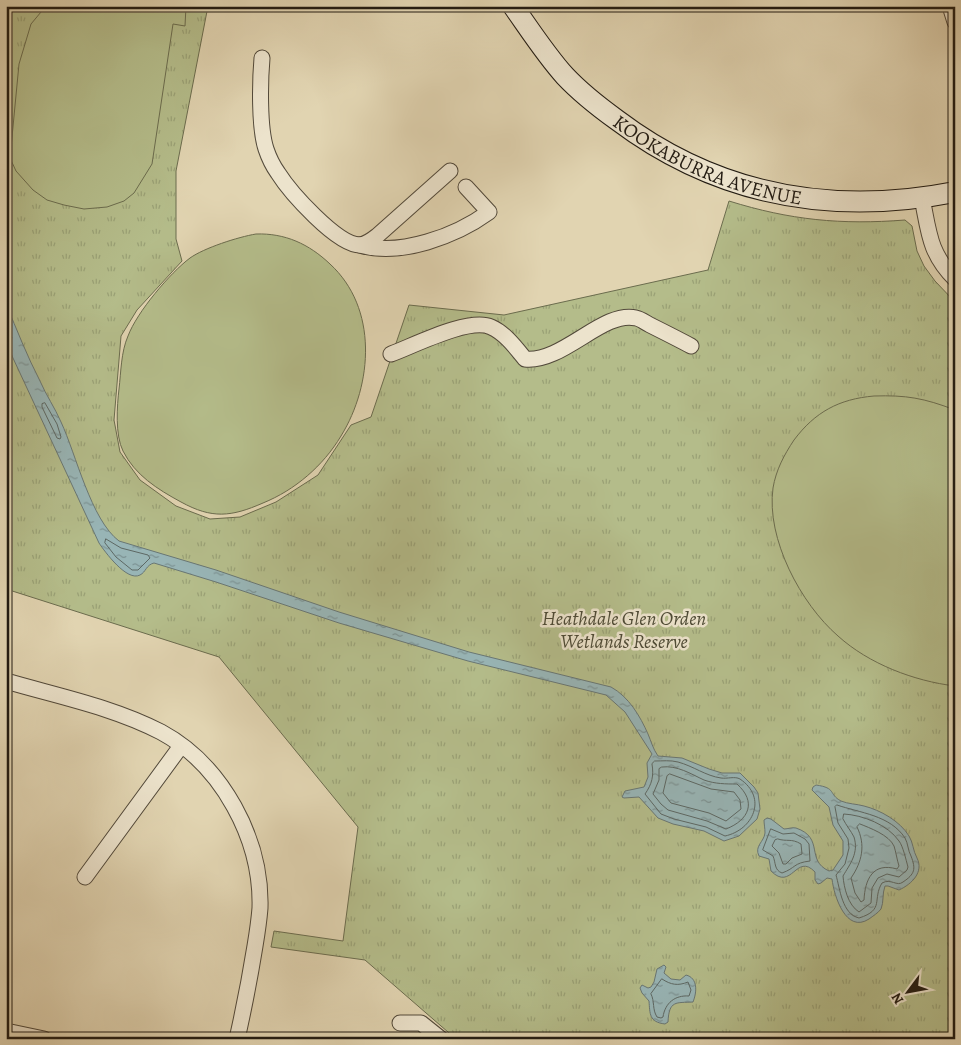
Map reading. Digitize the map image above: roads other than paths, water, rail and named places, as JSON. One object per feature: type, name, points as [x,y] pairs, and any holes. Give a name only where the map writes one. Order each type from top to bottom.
[{"type":"street","name":"KOOKABURRA AVENUE","points":[[513,6],[565,76],[600,108],[670,155],[720,177],[754,188],[796,198],[854,203],[894,202],[955,192]]},
{"type":"street","points":[[262,58],[260,74],[263,135],[272,163],[293,194],[329,228],[351,243],[374,249],[408,246],[447,236],[462,229],[488,212],[466,187]]},
{"type":"street","points":[[360,245],[368,243],[377,236],[450,171]]},
{"type":"street","points":[[922,198],[932,248],[940,262],[955,279]]},
{"type":"street","points":[[391,354],[451,330],[490,326],[504,335],[526,358],[535,360],[560,350],[607,323],[620,319],[635,318],[692,346]]},
{"type":"street","points":[[6,681],[100,708],[161,732],[181,746],[208,770],[227,795],[244,827],[255,862],[259,883],[260,909],[249,986],[237,1039]]},
{"type":"street","points":[[84,877],[181,746]]},
{"type":"street","points":[[400,1023],[421,1023],[441,1039]]},
{"type":"street","points":[[6,1031],[44,1039]]},
{"type":"water","points":[[6,304],[31,362],[67,435],[92,503],[109,531],[119,541],[216,570],[339,612],[469,652],[611,687],[623,696],[638,714],[658,756],[682,758],[722,773],[740,773],[758,793],[760,809],[757,819],[739,836],[724,841],[704,831],[673,824],[658,818],[639,797],[622,797],[625,791],[644,787],[648,777],[647,763],[652,754],[625,712],[606,695],[468,661],[339,623],[154,563],[149,565],[140,575],[135,576],[123,570],[111,559],[99,543],[6,343]]},
{"type":"water","points":[[816,785],[827,788],[841,801],[870,808],[883,813],[895,821],[909,836],[919,863],[916,877],[904,887],[899,890],[885,886],[881,909],[869,919],[861,922],[854,921],[843,911],[835,895],[832,879],[827,878],[818,884],[815,880],[815,872],[809,867],[803,866],[784,877],[778,876],[771,871],[769,859],[759,856],[758,853],[758,847],[765,833],[764,820],[767,818],[784,829],[796,828],[805,832],[813,843],[818,861],[829,871],[833,870],[843,855],[843,841],[833,825],[829,807],[812,790]]},
{"type":"water","points":[[664,965],[666,967],[664,973],[671,979],[680,980],[686,975],[693,979],[696,986],[693,1002],[674,1004],[670,1010],[668,1022],[665,1024],[651,1017],[649,1001],[640,988],[642,985],[648,988],[651,987],[657,969]]},
{"type":"park label","name":"Heathdale Glen Orden Wetlands Reserve","points":[[624,630]]}]
